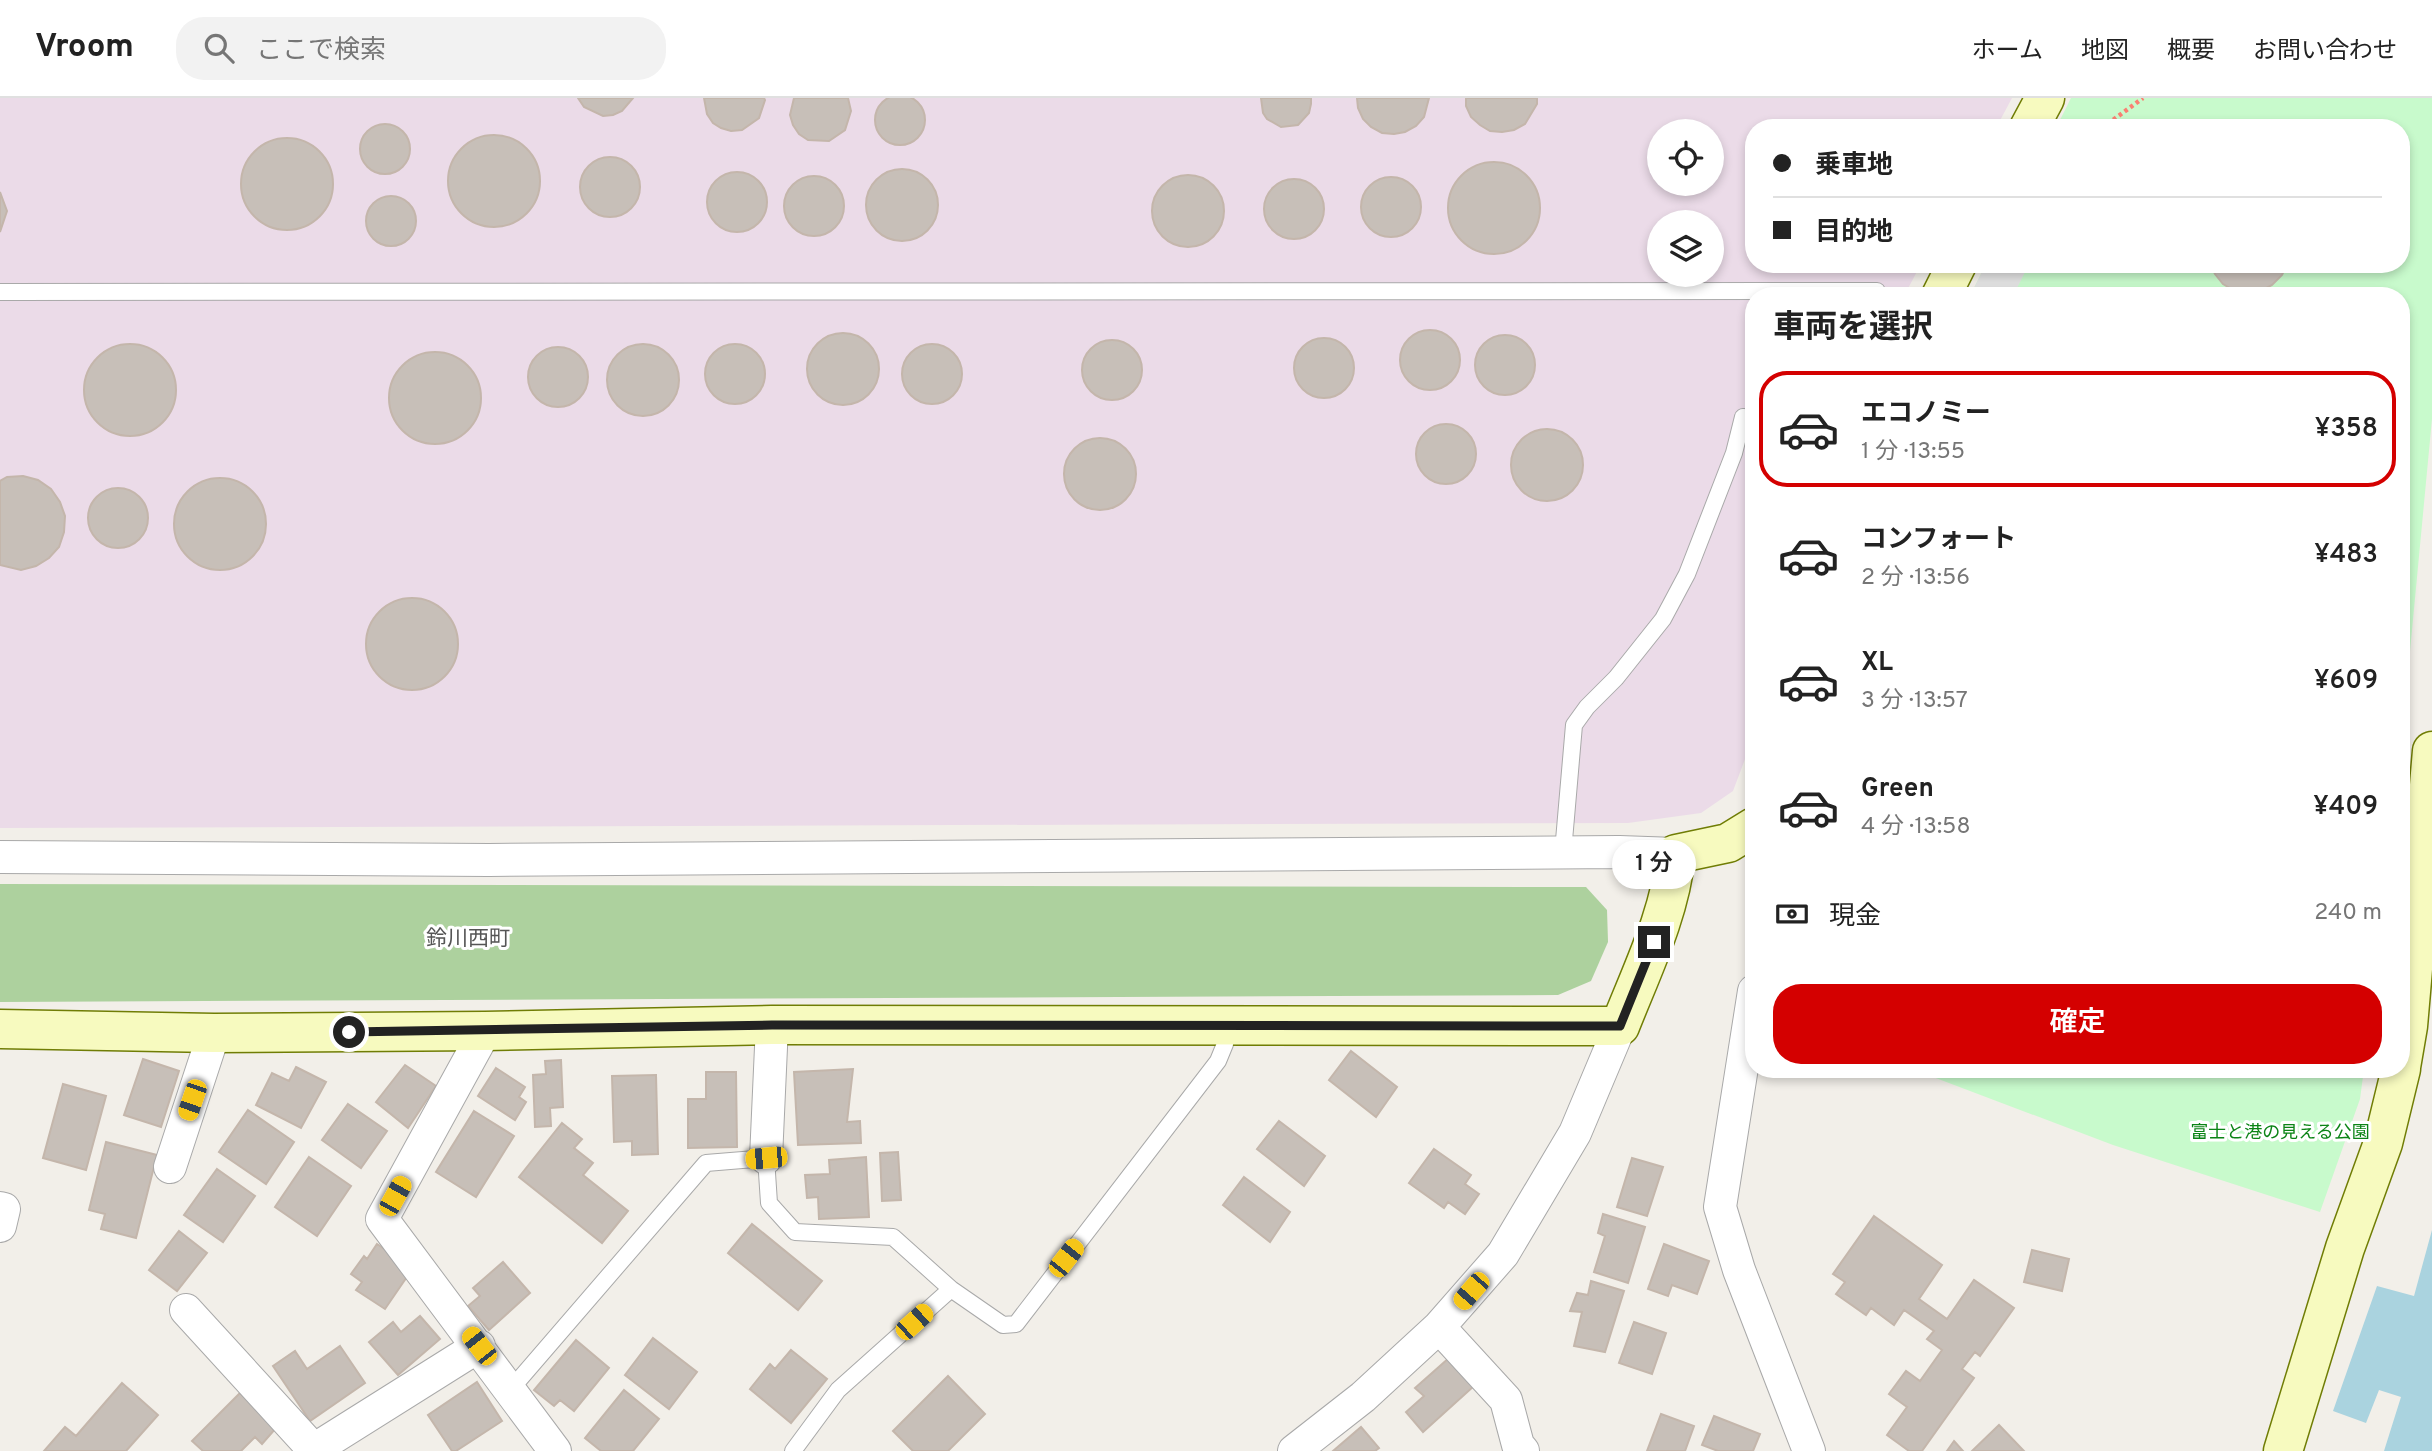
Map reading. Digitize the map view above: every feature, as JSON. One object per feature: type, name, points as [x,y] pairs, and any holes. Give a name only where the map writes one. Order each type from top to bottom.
[{"type":"street","points":[[2034,119],[2045,98]]},
{"type":"street","points":[[2410,1012],[2432,751]]},
{"type":"street","points":[[0,857],[489,860],[1676,853],[1728,843],[1745,833]]},
{"type":"street","points":[[1294,1451],[1363,1397],[1439,1327],[1503,1254],[1575,1133],[1667,906],[1676,853]]},
{"type":"street","points":[[0,1029],[214,1032],[485,1031],[772,1025],[1620,1026]]},
{"type":"street","points":[[766,1158],[772,1025]]},
{"type":"street","points":[[485,1031],[382,1219],[555,1451]]},
{"type":"street","points":[[170,1167],[214,1032]]},
{"type":"street","points":[[1745,1048],[1720,1207],[1739,1270],[1809,1451]]},
{"type":"street","points":[[2283,1451],[2344,1248],[2383,1143],[2399,1078]]},
{"type":"street","points":[[0,1208],[4,1209],[0,1226]]},
{"type":"street","points":[[186,1310],[313,1450],[479,1346]]},
{"type":"street","points":[[1439,1327],[1506,1400],[1518,1445],[1523,1451]]},
{"type":"lane","points":[[0,292],[1745,291]]},
{"type":"lane","points":[[1563,852],[1574,725],[1587,706],[1616,678],[1662,619],[1687,574],[1745,418]]},
{"type":"lane","points":[[511,1389],[706,1163],[766,1158],[769,1203],[795,1232],[893,1237],[951,1289],[1003,1325],[1016,1324],[1217,1061],[1225,1044],[1228,1024]]},
{"type":"lane","points":[[793,1451],[838,1390],[951,1289]]},
{"type":"path","points":[[2114,119],[2143,98]]},
{"type":"shaded area","points":[[0,98],[2012,98],[2001,119],[1745,119],[1745,273],[1916,273],[1909,287],[1745,287],[1745,759],[1733,791],[1701,813],[1628,823],[0,828]]},
{"type":"shaded area","points":[[1982,273],[2024,273],[2018,287],[1974,287]]},
{"type":"green space","points":[[2071,98],[2432,98],[2432,419],[2410,651],[2410,287],[1974,287],[1982,273],[2410,273],[2410,119],[2060,119]]},
{"type":"green space","points":[[0,884],[1586,887],[1607,910],[1608,942],[1591,981],[1558,995],[0,1002]]},
{"type":"green space","name":"富士と港の見える公園","points":[[1936,1078],[2363,1078],[2360,1099],[2320,1212],[2113,1145]]},
{"type":"water","points":[[2432,1230],[2432,1451],[2384,1451],[2401,1397],[2379,1390],[2366,1423],[2333,1411],[2377,1286],[2414,1296]]},
{"type":"building","points":[[900,95],[917,103],[925,120],[917,137],[900,145],[883,137],[875,120],[883,103]]},
{"type":"building","points":[[578,98],[633,98],[622,111],[603,116],[584,107]]},
{"type":"building","points":[[704,98],[765,100],[759,118],[742,130],[731,131],[713,123],[707,114]]},
{"type":"building","points":[[794,98],[848,98],[851,111],[845,130],[829,141],[808,140],[799,134],[793,125],[790,115]]},
{"type":"building","points":[[1261,98],[1311,98],[1311,104],[1309,113],[1298,125],[1281,127],[1267,119],[1263,113]]},
{"type":"building","points":[[1357,98],[1429,98],[1424,117],[1416,126],[1394,134],[1382,133],[1371,127],[1363,119]]},
{"type":"building","points":[[1466,98],[1537,98],[1537,104],[1525,124],[1514,130],[1490,131],[1471,117]]},
{"type":"building","points":[[385,124],[403,131],[410,149],[403,167],[385,174],[367,167],[360,149],[367,131]]},
{"type":"building","points":[[494,135],[512,138],[527,148],[537,163],[540,181],[537,199],[527,214],[512,224],[494,227],[476,224],[461,214],[451,199],[448,181],[451,163],[461,148],[476,138]]},
{"type":"building","points":[[278,138],[296,138],[313,145],[326,158],[333,175],[333,193],[326,210],[313,223],[296,230],[278,230],[261,223],[248,210],[241,193],[241,175],[248,158],[261,145]]},
{"type":"building","points":[[604,157],[616,157],[632,165],[638,175],[638,199],[632,209],[616,217],[604,217],[588,209],[580,193],[580,181],[588,165]]},
{"type":"building","points":[[1494,162],[1512,165],[1527,175],[1537,190],[1540,208],[1537,226],[1527,241],[1512,251],[1494,254],[1476,251],[1461,241],[1451,226],[1448,208],[1451,190],[1461,175],[1476,165]]},
{"type":"building","points":[[902,169],[916,172],[928,179],[935,191],[938,205],[935,219],[928,231],[916,238],[902,241],[888,238],[876,231],[869,219],[866,205],[869,191],[876,179],[888,172]]},
{"type":"building","points":[[731,172],[743,172],[759,180],[765,190],[765,214],[759,224],[743,232],[731,232],[715,224],[707,208],[707,196],[715,180]]},
{"type":"building","points":[[1188,175],[1202,178],[1214,185],[1221,197],[1224,211],[1221,225],[1214,237],[1202,244],[1188,247],[1174,244],[1162,237],[1155,225],[1152,211],[1155,197],[1162,185],[1174,178]]},
{"type":"building","points":[[808,176],[820,176],[839,189],[844,206],[842,218],[831,231],[820,236],[808,236],[789,223],[784,212],[784,200],[797,181]]},
{"type":"building","points":[[1385,177],[1397,177],[1416,190],[1421,207],[1419,219],[1408,232],[1397,237],[1385,237],[1366,224],[1361,213],[1361,201],[1374,182]]},
{"type":"building","points":[[1288,179],[1300,179],[1316,187],[1322,197],[1322,221],[1316,231],[1300,239],[1288,239],[1272,231],[1264,215],[1264,203],[1272,187]]},
{"type":"building","points":[[0,192],[7,211],[0,232]]},
{"type":"building","points":[[391,196],[409,203],[416,221],[409,239],[391,246],[373,239],[366,221],[373,203]]},
{"type":"building","points":[[2283,273],[2268,287],[2228,287],[2215,274]]},
{"type":"building","points":[[1424,330],[1436,330],[1452,338],[1458,348],[1458,372],[1452,382],[1436,390],[1424,390],[1408,382],[1400,366],[1400,354],[1408,338]]},
{"type":"building","points":[[843,333],[863,339],[873,349],[879,369],[873,389],[863,399],[843,405],[823,399],[813,389],[807,369],[813,349],[823,339]]},
{"type":"building","points":[[1499,335],[1511,335],[1527,343],[1533,353],[1533,377],[1527,387],[1511,395],[1499,395],[1483,387],[1475,371],[1475,359],[1483,343]]},
{"type":"building","points":[[1318,338],[1330,338],[1346,346],[1352,356],[1352,380],[1346,390],[1330,398],[1318,398],[1302,390],[1294,374],[1294,362],[1302,346]]},
{"type":"building","points":[[1106,340],[1118,340],[1134,348],[1140,358],[1140,382],[1134,392],[1118,400],[1106,400],[1090,392],[1082,376],[1082,364],[1090,348]]},
{"type":"building","points":[[130,344],[148,347],[163,357],[173,372],[176,390],[173,408],[163,423],[148,433],[130,436],[112,433],[97,423],[87,408],[84,390],[87,372],[97,357],[112,347]]},
{"type":"building","points":[[643,344],[663,350],[673,360],[679,380],[673,400],[663,410],[643,416],[623,410],[613,400],[607,380],[613,360],[623,350]]},
{"type":"building","points":[[729,344],[741,344],[757,352],[763,362],[763,386],[757,396],[741,404],[729,404],[713,396],[705,380],[705,368],[713,352]]},
{"type":"building","points":[[926,344],[938,344],[957,357],[962,374],[960,386],[949,399],[938,404],[926,404],[907,391],[902,380],[902,368],[915,349]]},
{"type":"building","points":[[552,347],[564,347],[580,355],[586,365],[586,389],[580,399],[564,407],[552,407],[536,399],[528,383],[528,371],[536,355]]},
{"type":"building","points":[[426,352],[444,352],[461,359],[474,372],[481,389],[481,407],[474,424],[461,437],[444,444],[426,444],[409,437],[396,424],[389,407],[389,389],[396,372],[409,359]]},
{"type":"building","points":[[1440,424],[1452,424],[1471,437],[1476,454],[1474,466],[1463,479],[1452,484],[1440,484],[1421,471],[1416,460],[1416,448],[1429,429]]},
{"type":"building","points":[[1547,429],[1567,435],[1577,445],[1583,465],[1577,485],[1567,495],[1547,501],[1527,495],[1517,485],[1511,465],[1517,445],[1527,435]]},
{"type":"building","points":[[1100,438],[1120,444],[1130,454],[1136,474],[1130,494],[1120,504],[1100,510],[1080,504],[1070,494],[1064,474],[1070,454],[1080,444]]},
{"type":"building","points":[[23,476],[38,480],[51,489],[65,516],[59,547],[49,558],[36,566],[21,570],[0,565],[0,481],[7,477]]},
{"type":"building","points":[[211,478],[229,478],[246,485],[259,498],[266,515],[266,533],[259,550],[246,563],[229,570],[211,570],[194,563],[181,550],[174,533],[174,515],[181,498],[194,485]]},
{"type":"building","points":[[112,488],[124,488],[143,501],[148,518],[146,530],[135,543],[124,548],[112,548],[93,535],[88,524],[88,512],[101,493]]},
{"type":"building","points":[[403,598],[421,598],[438,605],[451,618],[458,635],[458,653],[451,670],[438,683],[421,690],[403,690],[386,683],[373,670],[366,653],[366,635],[373,618],[386,605]]},
{"type":"building","points":[[1351,1051],[1397,1087],[1376,1117],[1329,1080]]},
{"type":"building","points":[[143,1059],[179,1071],[161,1127],[124,1115]]},
{"type":"building","points":[[561,1060],[563,1107],[550,1108],[551,1126],[535,1127],[533,1075],[546,1074],[545,1061]]},
{"type":"building","points":[[405,1065],[436,1086],[408,1128],[376,1102]]},
{"type":"building","points":[[296,1067],[326,1082],[301,1128],[256,1105],[272,1073],[289,1081]]},
{"type":"building","points":[[496,1068],[525,1087],[519,1097],[526,1102],[515,1120],[478,1096]]},
{"type":"building","points":[[853,1069],[847,1122],[860,1121],[861,1143],[798,1145],[794,1072]]},
{"type":"building","points":[[706,1072],[736,1072],[737,1147],[688,1148],[688,1099],[706,1099]]},
{"type":"building","points":[[656,1075],[658,1154],[632,1155],[632,1141],[614,1142],[612,1076]]},
{"type":"building","points":[[63,1084],[106,1096],[86,1170],[43,1158]]},
{"type":"building","points":[[348,1104],[387,1131],[361,1168],[322,1140]]},
{"type":"building","points":[[248,1110],[294,1142],[266,1184],[219,1152]]},
{"type":"building","points":[[474,1111],[514,1136],[476,1197],[436,1172]]},
{"type":"building","points":[[1279,1121],[1325,1156],[1304,1186],[1257,1149]]},
{"type":"building","points":[[562,1123],[582,1139],[574,1148],[593,1163],[583,1175],[628,1211],[602,1243],[519,1177]]},
{"type":"building","points":[[106,1142],[157,1155],[136,1238],[101,1229],[105,1214],[89,1210]]},
{"type":"building","points":[[1434,1149],[1471,1175],[1465,1184],[1479,1194],[1465,1214],[1448,1202],[1444,1208],[1409,1183]]},
{"type":"building","points":[[898,1152],[901,1200],[882,1201],[880,1153]]},
{"type":"building","points":[[309,1157],[351,1186],[317,1236],[275,1207]]},
{"type":"building","points":[[866,1157],[869,1217],[819,1219],[818,1197],[807,1198],[805,1175],[830,1174],[829,1160]]},
{"type":"building","points":[[1632,1158],[1663,1167],[1647,1216],[1617,1207]]},
{"type":"building","points":[[217,1169],[255,1196],[223,1242],[184,1215]]},
{"type":"building","points":[[1244,1177],[1290,1212],[1270,1242],[1223,1205]]},
{"type":"building","points":[[1603,1214],[1645,1227],[1628,1283],[1594,1272],[1605,1236],[1598,1233]]},
{"type":"building","points":[[1874,1216],[1942,1265],[1919,1299],[1947,1319],[1974,1280],[2014,1308],[1980,1356],[1975,1352],[1962,1369],[1974,1378],[1922,1451],[1909,1451],[1887,1435],[1907,1407],[1889,1394],[1906,1371],[1920,1381],[1942,1350],[1927,1339],[1934,1331],[1904,1310],[1894,1325],[1871,1308],[1866,1315],[1836,1294],[1845,1282],[1833,1274]]},
{"type":"building","points":[[752,1224],[822,1281],[798,1310],[728,1253]]},
{"type":"building","points":[[179,1231],[207,1253],[177,1291],[149,1270]]},
{"type":"building","points":[[377,1244],[413,1268],[385,1309],[356,1290],[362,1282],[351,1274],[364,1256],[367,1259]]},
{"type":"building","points":[[1664,1244],[1709,1261],[1697,1294],[1672,1285],[1668,1296],[1648,1289]]},
{"type":"building","points":[[2032,1250],[2069,1259],[2062,1291],[2024,1282]]},
{"type":"building","points":[[503,1262],[530,1293],[489,1330],[468,1306],[480,1296],[473,1288]]},
{"type":"building","points":[[1591,1281],[1624,1291],[1605,1352],[1574,1346],[1582,1312],[1570,1311],[1577,1293],[1588,1295]]},
{"type":"building","points":[[420,1316],[440,1339],[398,1375],[369,1342],[393,1322],[401,1332]]},
{"type":"building","points":[[1634,1322],[1666,1333],[1652,1374],[1619,1363]]},
{"type":"building","points":[[653,1338],[697,1372],[669,1409],[625,1375]]},
{"type":"building","points":[[576,1340],[609,1368],[574,1411],[560,1400],[554,1406],[534,1390]]},
{"type":"building","points":[[340,1346],[365,1383],[310,1421],[273,1366],[295,1351],[307,1369]]},
{"type":"building","points":[[791,1350],[827,1379],[791,1423],[750,1389],[770,1364],[775,1369]]},
{"type":"building","points":[[1449,1358],[1474,1386],[1423,1432],[1406,1412],[1424,1396],[1415,1388]]},
{"type":"building","points":[[948,1376],[985,1414],[948,1451],[913,1451],[893,1431]]},
{"type":"building","points":[[477,1382],[502,1421],[452,1451],[428,1415]]},
{"type":"building","points":[[122,1383],[158,1415],[126,1451],[44,1451],[65,1427],[76,1436]]},
{"type":"building","points":[[624,1390],[659,1419],[633,1451],[601,1451],[585,1438]]},
{"type":"building","points":[[240,1393],[276,1428],[262,1444],[255,1437],[241,1451],[203,1451],[192,1441]]},
{"type":"building","points":[[1661,1414],[1694,1426],[1685,1451],[1647,1451]]},
{"type":"building","points":[[1714,1416],[1760,1434],[1753,1451],[1718,1451],[1702,1445]]},
{"type":"building","points":[[1999,1425],[2024,1451],[1972,1451]]},
{"type":"building","points":[[1361,1427],[1379,1448],[1375,1451],[1333,1451]]},
{"type":"building","points":[[1954,1441],[1963,1451],[1947,1451]]},
{"type":"district","name":"鈴川西町","points":[[468,939]]},
{"type":"route","points":[[349,1032],[772,1025],[1620,1026],[1654,942]]}]
